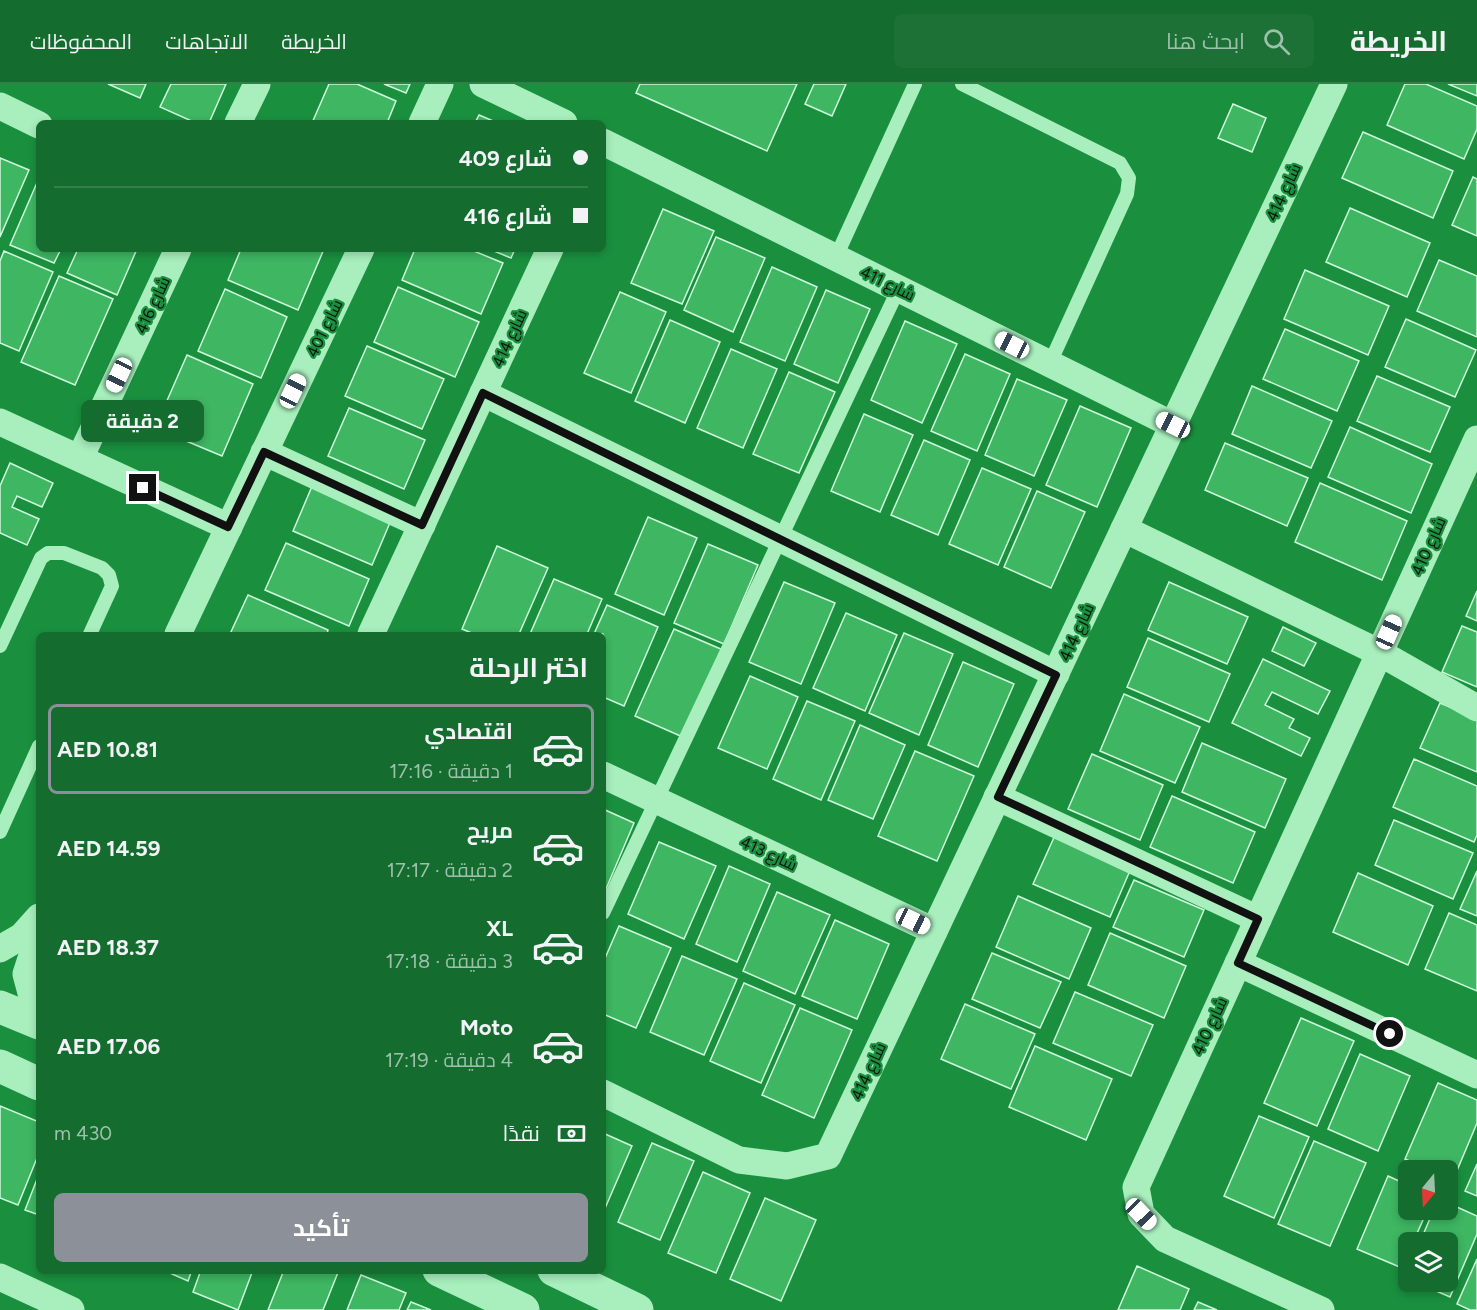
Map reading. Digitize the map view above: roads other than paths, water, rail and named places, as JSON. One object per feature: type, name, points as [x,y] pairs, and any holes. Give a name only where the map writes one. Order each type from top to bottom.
[{"type":"street","points":[[239,120],[256,84]]},
{"type":"street","points":[[423,120],[440,84]]},
{"type":"street","points":[[483,84],[558,120]]},
{"type":"street","name":"شارع 414","points":[[606,1094],[739,1160],[787,1166],[828,1156],[1334,84]]},
{"type":"street","points":[[0,106],[36,124]]},
{"type":"street","name":"شارع 411","points":[[606,143],[1173,425]]},
{"type":"street","name":"شارع 416","points":[[80,458],[177,252]]},
{"type":"street","name":"شارع 401","points":[[178,632],[360,252]]},
{"type":"street","name":"شارع 414","points":[[372,632],[549,252]]},
{"type":"street","points":[[483,393],[1056,675]]},
{"type":"street","points":[[0,422],[228,527]]},
{"type":"street","name":"شارع 410","points":[[1321,1310],[1165,1239],[1141,1214],[1136,1187],[1477,440]]},
{"type":"street","points":[[264,452],[422,525]]},
{"type":"street","points":[[1124,529],[1380,653],[1477,708]]},
{"type":"street","name":"شارع 413","points":[[606,776],[934,931]]},
{"type":"street","points":[[998,797],[1258,919]]},
{"type":"street","points":[[0,949],[22,936],[36,920]]},
{"type":"street","points":[[36,943],[26,974],[36,1012]]},
{"type":"street","points":[[1238,963],[1477,1075]]},
{"type":"street","points":[[0,1007],[36,1022]]},
{"type":"street","points":[[0,1066],[36,1083]]},
{"type":"street","points":[[447,1274],[514,1307]]},
{"type":"street","points":[[562,1274],[637,1310]]},
{"type":"street","points":[[0,1277],[71,1310]]},
{"type":"lane","points":[[836,257],[915,84]]},
{"type":"lane","points":[[962,84],[1120,163],[1129,178],[1127,194],[1050,363]]},
{"type":"lane","points":[[606,907],[898,288]]},
{"type":"lane","points":[[0,646],[41,558],[48,553],[64,553],[102,568],[110,575],[112,586],[91,632]]},
{"type":"lane","points":[[0,832],[36,753]]}]
